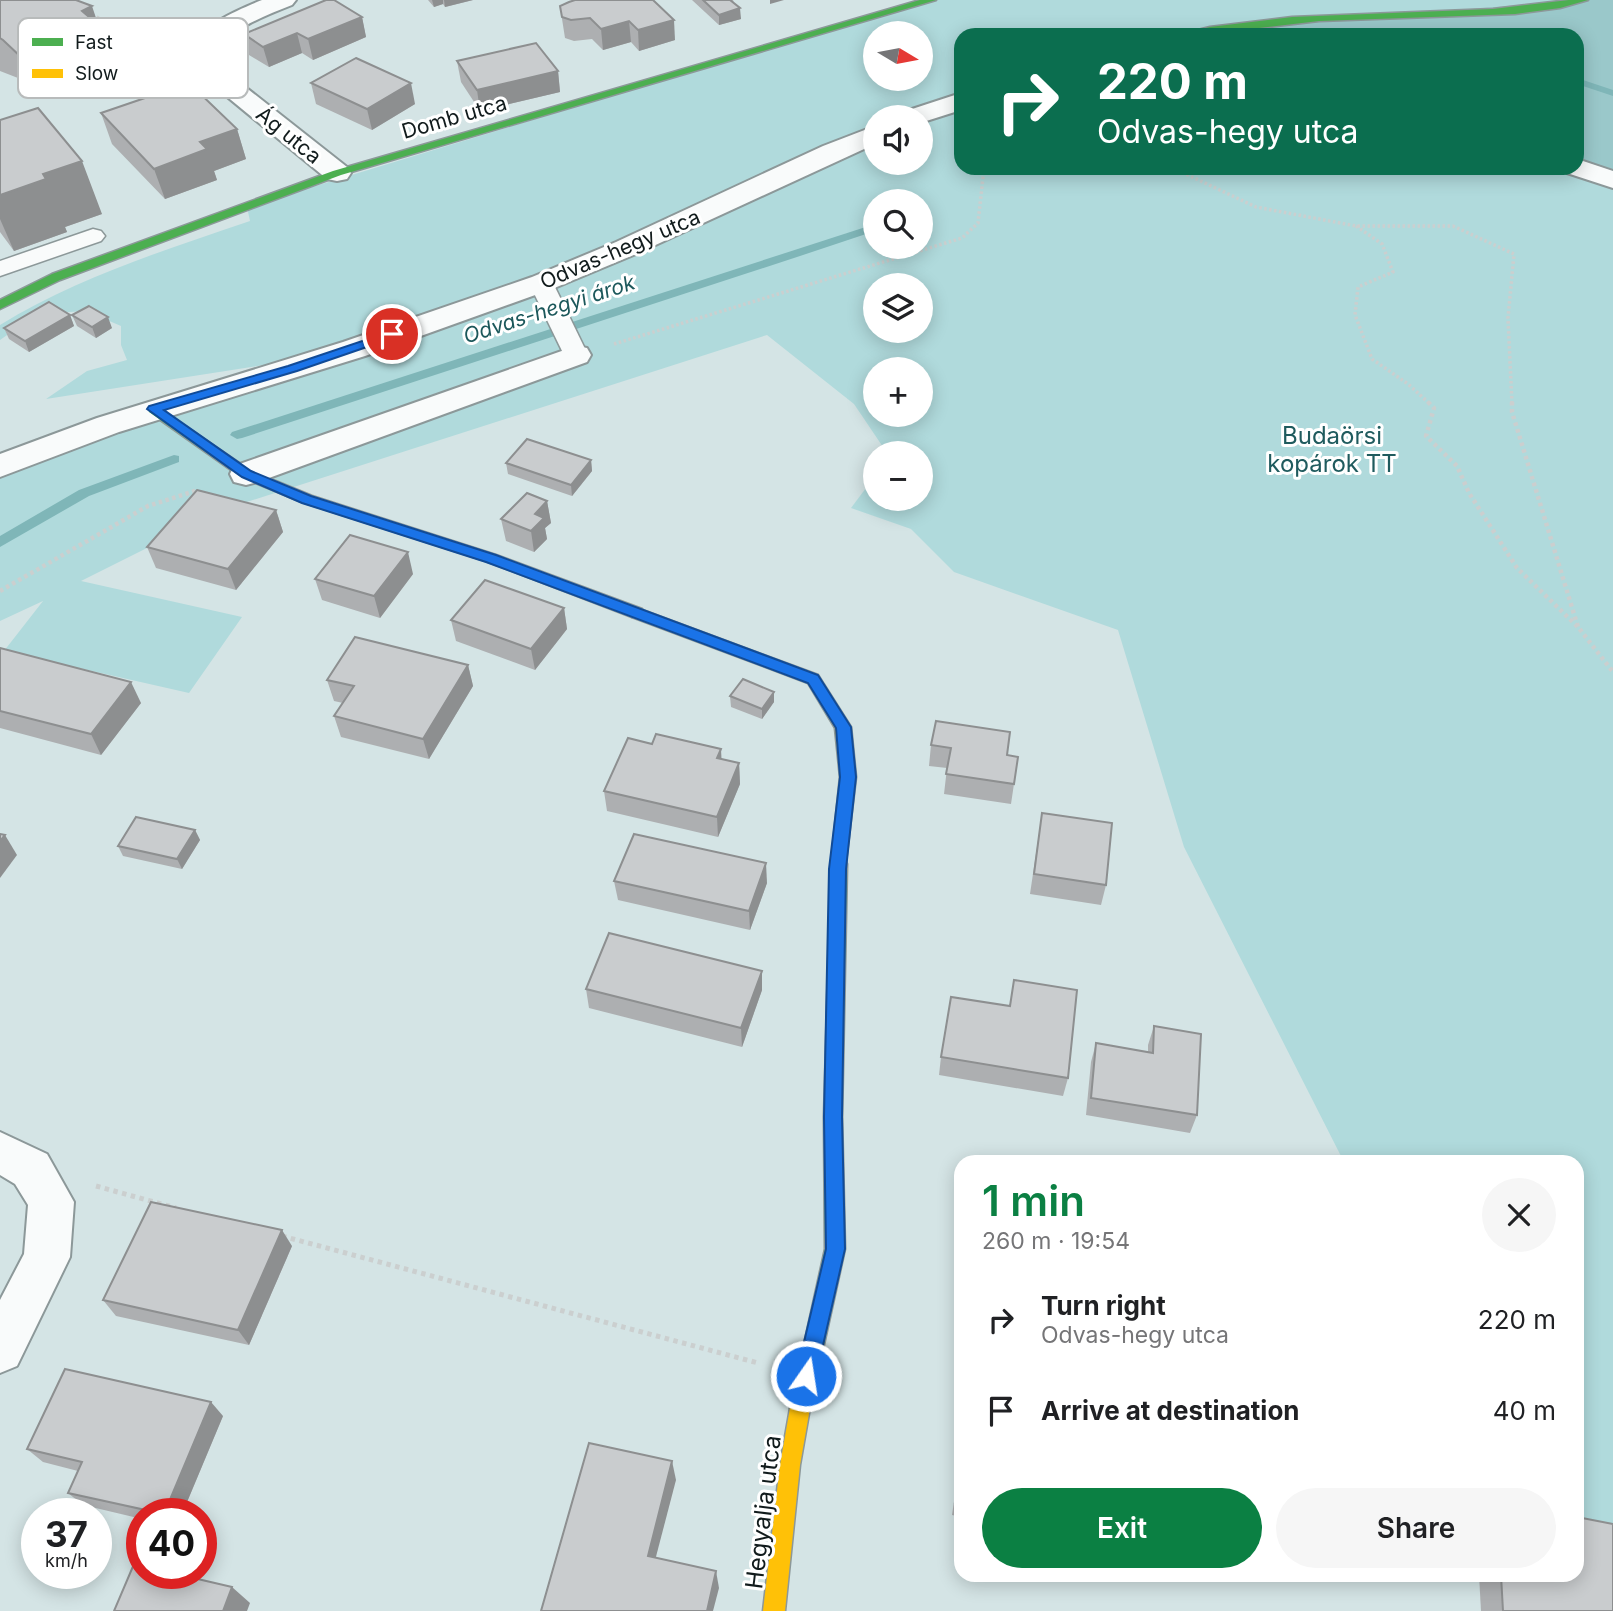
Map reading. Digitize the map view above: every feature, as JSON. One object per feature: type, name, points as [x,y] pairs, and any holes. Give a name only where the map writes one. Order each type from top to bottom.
[{"type":"street","name":"Ág utca","points":[[244,18],[284,0]]},
{"type":"street","name":"Domb utca","points":[[0,305],[56,277],[337,173],[931,0]]},
{"type":"street","points":[[1235,28],[1294,20],[1506,13],[1555,8],[1583,0]]},
{"type":"street","name":"Ág utca","points":[[243,98],[337,173]]},
{"type":"street","points":[[933,111],[954,103]]},
{"type":"street","points":[[933,114],[954,114]]},
{"type":"street","name":"Odvas-hegy utca","points":[[0,466],[154,409],[293,369],[541,283],[625,250],[823,155],[863,139]]},
{"type":"street","points":[[1584,170],[1613,180]]},
{"type":"street","points":[[246,474],[576,355]]},
{"type":"street","name":"Hegyalja utca","points":[[154,409],[246,474],[307,499],[491,558],[813,679],[843,727],[848,777],[838,869],[833,1117],[835,1249],[806,1376],[790,1465],[774,1611]]},
{"type":"street","points":[[0,1349],[47,1257],[51,1202],[16,1160]]},
{"type":"lane","points":[[0,269],[93,236]]},
{"type":"lane","points":[[541,283],[576,355]]},
{"type":"path","points":[[80,11],[97,18]]},
{"type":"path","points":[[576,355],[962,238],[978,223],[983,175]]},
{"type":"path","points":[[1188,175],[1256,207],[1356,226],[1453,226],[1514,254],[1508,318],[1512,412],[1578,627]]},
{"type":"path","points":[[1356,226],[1382,244],[1393,272],[1358,287],[1355,315],[1372,359],[1408,384],[1434,408],[1426,436],[1457,466],[1469,493],[1517,568],[1578,627],[1613,672]]},
{"type":"path","points":[[0,590],[148,506],[246,474]]},
{"type":"path","points":[[16,1160],[178,1208]]},
{"type":"path","points":[[272,1233],[806,1376]]},
{"type":"green space","name":"Budaörsi kopárok TT","points":[[925,0],[1583,0],[1269,28],[954,28],[954,104],[934,111],[954,112],[954,175],[1584,175],[1584,113],[1613,113],[1613,1595],[1584,1521],[1584,1155],[1340,1155],[1184,847],[1118,630],[954,572],[911,529],[851,508],[863,492],[863,511],[933,511],[933,441],[879,441],[870,427],[933,427],[933,357],[863,357],[863,417],[854,404],[767,335],[225,509],[81,581],[242,617],[189,693],[4,651],[43,601],[0,621],[0,466],[290,361],[46,399],[87,371],[127,360],[121,345],[121,326],[86,311],[37,314],[0,340],[0,325],[59,293],[154,254],[250,221],[247,207]]},
{"type":"shaded area","points":[[1583,0],[1613,0],[1613,180],[1584,170],[1584,28],[1236,28]]},
{"type":"building","points":[[0,0],[76,0],[92,6],[82,11],[90,18],[18,18],[18,54],[0,38]]},
{"type":"building","points":[[326,0],[334,0],[362,17],[308,39],[297,33],[263,47],[248,37],[248,32]]},
{"type":"building","points":[[575,0],[653,0],[674,20],[638,30],[629,21],[601,29],[590,18],[571,20],[562,17],[560,6]]},
{"type":"building","points":[[703,0],[730,0],[740,8],[719,15]]},
{"type":"building","points":[[536,43],[558,71],[477,90],[457,61]]},
{"type":"building","points":[[356,58],[411,83],[367,109],[311,83]]},
{"type":"building","points":[[145,98],[205,98],[237,129],[200,142],[207,149],[154,169],[101,113]]},
{"type":"building","points":[[38,108],[82,161],[43,174],[46,179],[0,195],[0,120]]},
{"type":"building","points":[[49,302],[70,315],[25,341],[4,328]]},
{"type":"building","points":[[89,306],[108,317],[92,327],[72,315]]},
{"type":"building","points":[[527,439],[591,460],[571,485],[506,463]]},
{"type":"building","points":[[197,490],[276,510],[228,569],[147,547]]},
{"type":"building","points":[[527,493],[547,501],[535,514],[544,518],[531,531],[501,519]]},
{"type":"building","points":[[350,535],[408,552],[374,596],[315,579]]},
{"type":"building","points":[[485,580],[564,608],[531,649],[451,620]]},
{"type":"building","points":[[355,637],[468,665],[423,739],[334,716],[354,686],[327,680]]},
{"type":"building","points":[[0,648],[131,682],[91,734],[0,711]]},
{"type":"building","points":[[743,679],[774,692],[762,709],[730,696]]},
{"type":"building","points":[[936,721],[1010,732],[1007,755],[1018,757],[1014,784],[946,774],[951,748],[931,745]]},
{"type":"building","points":[[656,734],[721,749],[717,758],[739,763],[717,817],[604,791],[628,738],[652,744]]},
{"type":"building","points":[[1042,813],[1112,823],[1106,885],[1034,874]]},
{"type":"building","points":[[136,817],[195,830],[177,859],[118,846]]},
{"type":"building","points":[[634,834],[766,863],[749,911],[614,881]]},
{"type":"building","points":[[609,933],[762,971],[741,1028],[586,989]]},
{"type":"building","points":[[1014,980],[1077,990],[1068,1078],[941,1057],[951,997],[1010,1006]]},
{"type":"building","points":[[1154,1026],[1201,1034],[1197,1115],[1091,1098],[1096,1043],[1153,1053]]},
{"type":"building","points":[[151,1202],[282,1230],[238,1330],[103,1300]]},
{"type":"building","points":[[65,1369],[211,1402],[171,1498],[126,1498],[126,1506],[112,1503],[112,1498],[91,1498],[68,1493],[82,1462],[27,1449]]},
{"type":"building","points":[[589,1443],[672,1461],[648,1556],[716,1571],[707,1611],[541,1611]]},
{"type":"building","points":[[1584,1518],[1613,1524],[1613,1611],[1503,1611],[1501,1582],[1584,1582]]},
{"type":"building","points":[[126,1583],[126,1589],[217,1589],[217,1584],[232,1587],[223,1611],[114,1611]]},
{"type":"waterway","name":"Odvas-hegyi árok","points":[[1584,83],[1613,93]]},
{"type":"waterway","name":"Odvas-hegyi árok","points":[[237,435],[863,231]]},
{"type":"waterway","name":"Odvas-hegyi árok","points":[[0,542],[84,493],[174,459]]},
{"type":"traffic: fast","points":[[0,305],[56,277],[337,173],[931,0]]},
{"type":"traffic: fast","points":[[1225,28],[1292,20],[1493,12],[1583,0]]},
{"type":"traffic: fast","points":[[154,409],[246,474],[307,499],[491,558],[637,613]]},
{"type":"traffic: fast","points":[[800,1408],[835,1249],[833,1117],[839,864]]},
{"type":"traffic: slow","points":[[637,613],[813,679],[843,727],[848,777],[839,864]]},
{"type":"traffic: slow","points":[[774,1611],[790,1465],[800,1408]]},
{"type":"route","points":[[392,334],[293,369],[154,409],[246,474],[307,499],[491,558],[813,679],[843,727],[848,777],[838,869],[833,1117],[835,1249],[806,1376]]}]
